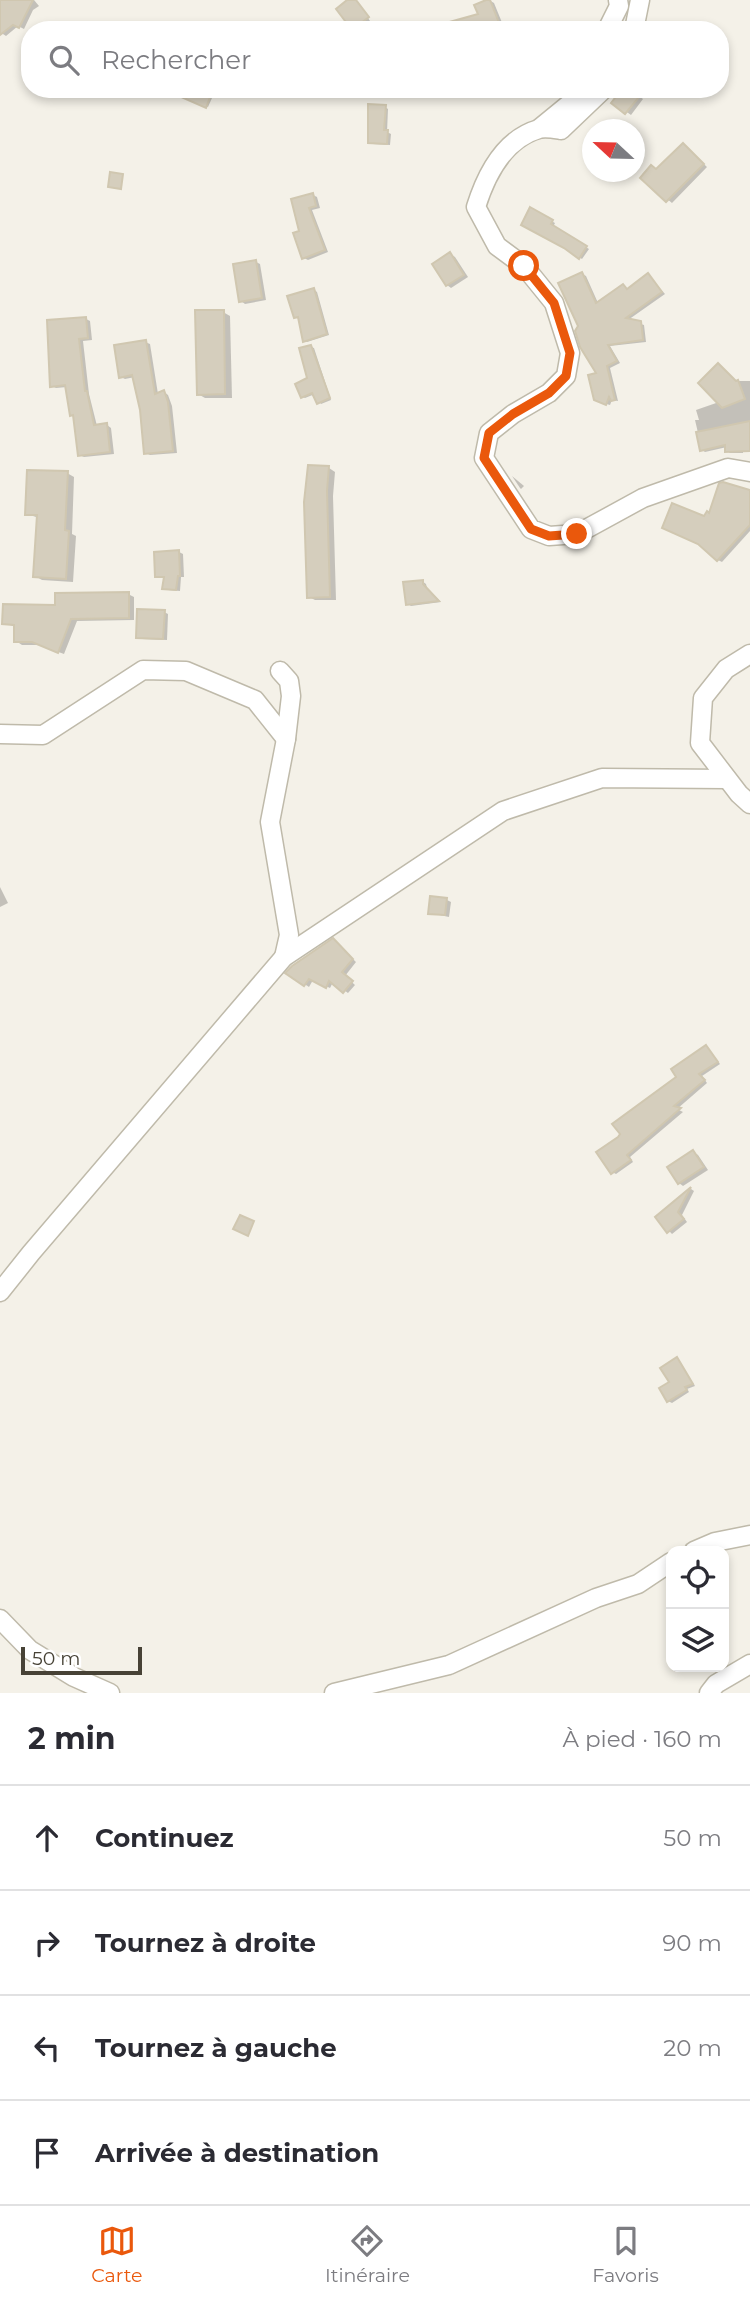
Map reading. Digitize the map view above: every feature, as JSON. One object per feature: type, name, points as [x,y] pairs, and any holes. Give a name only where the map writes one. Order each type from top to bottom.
[{"type":"street","points":[[611,21],[618,0]]},
{"type":"street","points":[[636,21],[640,0]]},
{"type":"street","points":[[575,98],[540,128],[509,146],[485,179],[476,207],[497,246],[524,266],[554,303],[570,353],[566,376],[549,393],[513,414],[489,433],[484,458],[531,529],[549,536],[577,534],[643,498],[728,468],[750,472]]},
{"type":"street","points":[[540,128],[561,130],[595,98]]},
{"type":"street","points":[[750,654],[726,669],[703,698],[700,743],[739,794],[750,804]]},
{"type":"street","points":[[0,734],[43,735],[142,670],[186,671],[255,700],[286,739]]},
{"type":"street","points":[[280,671],[289,681],[291,696],[286,739],[270,822],[289,936],[284,957]]},
{"type":"street","points":[[0,1292],[284,957],[502,811],[602,778],[727,779]]},
{"type":"street","points":[[706,1546],[750,1535]]},
{"type":"street","points":[[334,1693],[449,1665],[596,1598],[638,1584],[666,1565]]},
{"type":"street","points":[[0,1619],[30,1650],[74,1677],[110,1693]]},
{"type":"street","points":[[709,1693],[716,1684],[750,1664]]},
{"type":"building","points":[[0,0],[33,0],[19,28],[13,25],[0,35]]},
{"type":"building","points":[[347,0],[356,0],[369,17],[364,21],[345,21],[336,9]]},
{"type":"building","points":[[490,0],[498,21],[453,21],[478,14],[474,5]]},
{"type":"building","points":[[184,98],[210,98],[206,108]]},
{"type":"building","points":[[615,98],[638,98],[625,114],[611,103]]},
{"type":"building","points":[[368,104],[386,105],[384,130],[388,130],[387,144],[368,143]]},
{"type":"building","points":[[683,143],[704,164],[666,202],[644,182],[645,172],[651,165],[656,169]]},
{"type":"building","points":[[110,172],[123,174],[121,189],[108,187]]},
{"type":"building","points":[[313,193],[316,206],[309,208],[325,250],[302,259],[293,233],[299,231],[291,199]]},
{"type":"building","points":[[530,207],[553,220],[551,224],[587,246],[579,259],[521,225]]},
{"type":"building","points":[[450,252],[464,275],[446,286],[432,264]]},
{"type":"building","points":[[256,260],[262,298],[239,302],[233,264]]},
{"type":"building","points":[[582,272],[596,303],[623,284],[627,289],[648,273],[662,292],[626,318],[641,321],[643,340],[608,345],[617,361],[607,366],[615,400],[611,401],[609,397],[606,405],[594,400],[588,375],[596,373],[580,347],[575,331],[578,326],[558,283]]},
{"type":"building","points":[[314,288],[327,334],[303,342],[298,317],[294,318],[287,296]]},
{"type":"building","points":[[195,310],[224,310],[225,394],[197,395]]},
{"type":"building","points":[[86,317],[88,338],[79,339],[85,391],[94,425],[107,423],[110,452],[78,456],[73,415],[70,416],[65,385],[50,387],[47,320]]},
{"type":"building","points":[[146,340],[155,394],[164,390],[168,402],[173,451],[144,454],[140,410],[132,375],[119,378],[114,345]]},
{"type":"building","points":[[311,345],[330,398],[317,404],[312,393],[301,398],[295,384],[307,378],[299,348]]},
{"type":"building","points":[[718,363],[738,380],[745,399],[722,408],[698,383]]},
{"type":"building","points":[[750,421],[750,451],[725,452],[725,445],[700,451],[696,432]]},
{"type":"building","points":[[308,465],[329,466],[327,491],[330,597],[307,598],[304,502]]},
{"type":"building","points":[[27,470],[68,471],[65,530],[69,531],[66,579],[33,577],[37,515],[25,515]]},
{"type":"building","points":[[719,483],[750,490],[750,525],[717,561],[698,544],[662,528],[672,503],[704,516],[707,511],[709,513]]},
{"type":"building","points":[[179,550],[180,576],[176,590],[162,589],[164,577],[155,577],[154,552]]},
{"type":"building","points":[[423,580],[423,584],[439,601],[406,605],[403,582]]},
{"type":"building","points":[[129,592],[129,618],[71,619],[58,653],[32,642],[14,642],[14,625],[2,624],[3,604],[55,605],[55,593]]},
{"type":"building","points":[[137,609],[165,610],[163,639],[136,638]]},
{"type":"building","points":[[430,896],[447,898],[445,915],[428,914]]},
{"type":"building","points":[[333,938],[353,959],[342,972],[353,981],[343,993],[329,981],[326,988],[309,979],[304,986],[285,973],[292,966]]},
{"type":"building","points":[[706,1045],[718,1062],[699,1074],[705,1080],[674,1106],[681,1108],[627,1155],[631,1160],[611,1174],[596,1152],[620,1134],[612,1124],[676,1077],[671,1069]]},
{"type":"building","points":[[693,1150],[704,1167],[678,1184],[667,1167]]},
{"type":"building","points":[[691,1187],[678,1212],[684,1219],[667,1233],[655,1217]]},
{"type":"building","points":[[240,1215],[254,1221],[248,1236],[233,1229]]},
{"type":"building","points":[[677,1357],[693,1384],[667,1402],[659,1388],[669,1382],[660,1368]]},
{"type":"route","points":[[524,266],[554,303],[570,353],[566,376],[549,393],[513,414],[489,433],[484,458],[531,529],[549,536],[577,534]]}]
